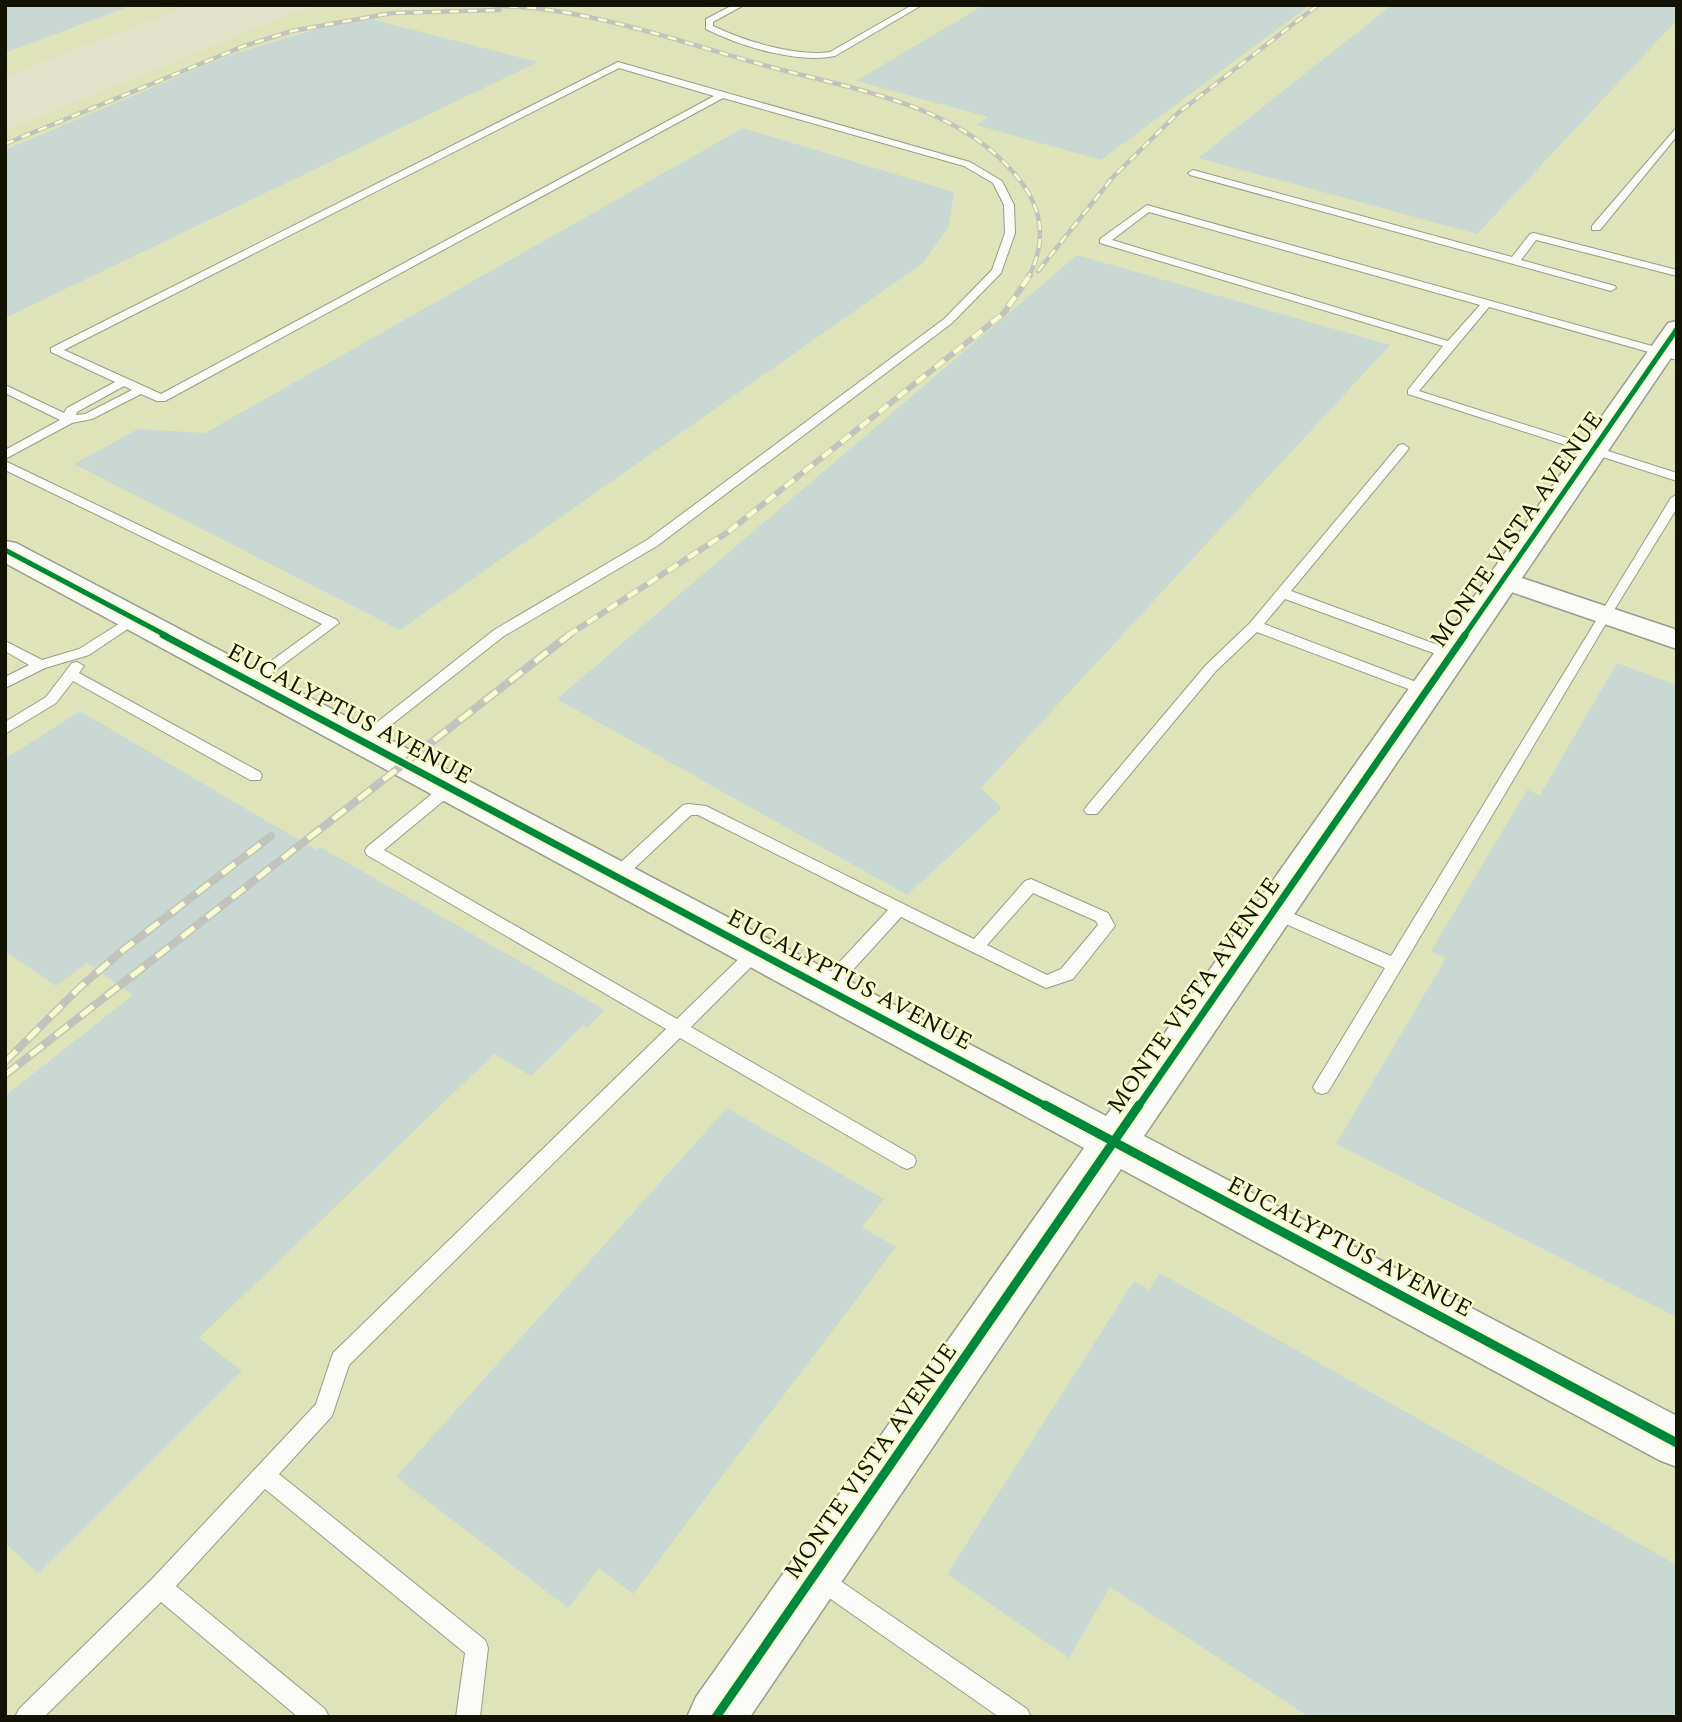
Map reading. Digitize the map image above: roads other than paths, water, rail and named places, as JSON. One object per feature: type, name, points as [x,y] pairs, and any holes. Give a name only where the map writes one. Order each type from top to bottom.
[{"type":"street","name":"MONTE VISTA AVENUE","points":[[716,1717],[1593,451],[1671,346]]},
{"type":"street","name":"EUCALYPTUS AVENUE","points":[[5,550],[1677,1443]]},
{"type":"street","points":[[1504,580],[1677,640]]},
{"type":"lane","points":[[740,5],[709,21],[709,26],[719,32],[802,55],[819,57],[832,54],[918,5]]},
{"type":"lane","points":[[362,741],[499,633],[652,543],[948,321],[997,271],[1010,233],[1009,205],[997,181],[967,164],[618,65],[55,350],[161,399],[722,95]]},
{"type":"lane","points":[[1596,228],[1677,130]]},
{"type":"lane","points":[[1193,173],[1611,288]]},
{"type":"lane","points":[[1451,345],[1104,240],[1147,208],[1487,303],[1671,346]]},
{"type":"lane","points":[[1514,261],[1534,236],[1677,273]]},
{"type":"lane","points":[[1487,303],[1412,392],[1677,477]]},
{"type":"lane","points":[[69,420],[71,410],[124,382]]},
{"type":"lane","points":[[5,388],[69,420]]},
{"type":"lane","points":[[5,455],[69,420],[88,417],[141,390]]},
{"type":"lane","points":[[1092,810],[1211,667],[1255,626],[1403,448]]},
{"type":"lane","points":[[5,465],[332,623],[251,682]]},
{"type":"lane","points":[[1322,1087],[1604,615],[1677,498]]},
{"type":"lane","points":[[1283,593],[1452,654]]},
{"type":"lane","points":[[5,683],[40,666],[85,652],[133,619]]},
{"type":"lane","points":[[1255,626],[1427,691]]},
{"type":"lane","points":[[5,645],[40,666]]},
{"type":"lane","points":[[5,729],[51,701],[72,675],[85,652]]},
{"type":"lane","points":[[72,675],[255,776]]},
{"type":"lane","points":[[449,788],[373,851],[677,1030],[907,1161]]},
{"type":"lane","points":[[616,876],[688,809],[701,810],[1046,982],[1067,974],[1107,926],[1102,917],[1031,885],[976,947]]},
{"type":"lane","points":[[827,989],[898,908]]},
{"type":"lane","points":[[1274,912],[1395,965]]},
{"type":"lane","points":[[27,1717],[160,1587],[325,1409],[340,1360],[757,951]]},
{"type":"lane","points":[[265,1476],[477,1648],[468,1717]]},
{"type":"lane","points":[[815,1575],[1019,1717]]},
{"type":"lane","points":[[160,1587],[317,1717]]},
{"type":"railway","points":[[491,5],[576,14],[629,26],[868,92],[939,118],[971,136],[1000,158],[1031,197],[1039,219],[1040,242],[1029,276]]},
{"type":"railway","points":[[1038,271],[1113,177],[1178,113],[1318,5]]},
{"type":"railway","points":[[5,144],[244,46],[292,31],[392,13],[500,10]]},
{"type":"railway","points":[[567,636],[728,532],[1004,313],[1030,275]]},
{"type":"railway","points":[[5,1075],[569,635]]},
{"type":"railway","points":[[5,1062],[79,988],[123,950],[271,836]]}]
